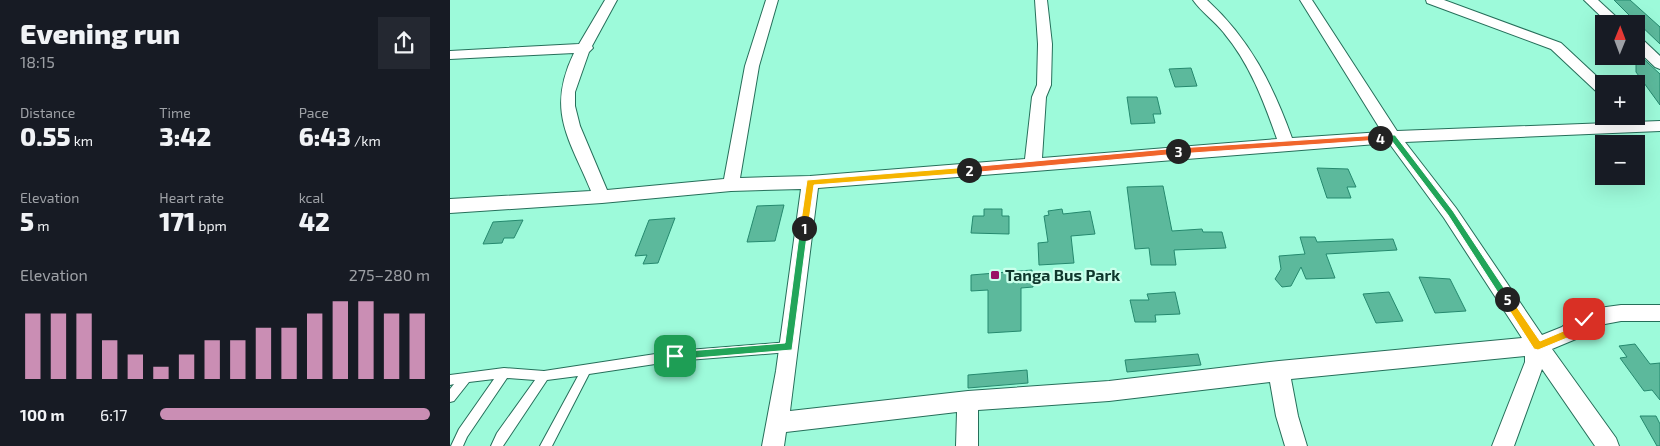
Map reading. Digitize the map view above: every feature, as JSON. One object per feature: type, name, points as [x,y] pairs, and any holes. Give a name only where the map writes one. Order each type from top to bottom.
[{"type":"street","points":[[602,197],[580,145],[567,107],[572,74],[611,0]]},
{"type":"street","points":[[731,185],[752,66],[772,0]]},
{"type":"street","points":[[1033,165],[1039,97],[1044,85],[1045,44],[1041,0]]},
{"type":"street","points":[[1199,0],[1215,14],[1257,70],[1269,94],[1286,143]]},
{"type":"street","points":[[1306,0],[1393,137],[1450,213],[1536,346],[1608,446]]},
{"type":"street","points":[[1432,0],[1556,46],[1595,83]]},
{"type":"street","points":[[1590,0],[1607,15]]},
{"type":"street","points":[[450,55],[586,48]]},
{"type":"street","points":[[1645,50],[1660,64]]},
{"type":"street","points":[[1645,117],[1660,126]]},
{"type":"street","points":[[450,206],[602,197],[731,185],[810,182],[1286,143],[1660,126]]},
{"type":"street","points":[[773,446],[789,347],[810,182]]},
{"type":"street","points":[[777,423],[968,401],[1109,391],[1278,370],[1536,346],[1569,333],[1584,319],[1621,313],[1660,313]]},
{"type":"street","points":[[1503,446],[1535,362],[1536,346]]},
{"type":"street","points":[[1278,370],[1287,416],[1296,446]]},
{"type":"street","points":[[968,401],[968,446]]},
{"type":"lane","points":[[450,380],[504,374],[544,376],[675,356],[789,347]]},
{"type":"lane","points":[[546,446],[586,370]]},
{"type":"lane","points":[[457,446],[463,434],[504,374]]},
{"type":"lane","points":[[497,446],[501,437],[544,376]]},
{"type":"lane","points":[[450,397],[467,377]]},
{"type":"building","points":[[1614,0],[1630,0],[1660,27],[1660,44],[1645,30],[1645,15],[1629,15]]},
{"type":"building","points":[[1645,60],[1660,74],[1660,105],[1645,84],[1645,75],[1638,75],[1636,65],[1645,65]]},
{"type":"building","points":[[1191,68],[1197,86],[1175,87],[1169,69]]},
{"type":"building","points":[[1127,97],[1157,97],[1161,114],[1153,114],[1155,123],[1131,124]]},
{"type":"building","points":[[1317,168],[1348,169],[1356,187],[1347,187],[1351,198],[1327,198]]},
{"type":"building","points":[[1163,186],[1172,231],[1202,229],[1203,232],[1222,232],[1226,248],[1174,250],[1176,265],[1151,265],[1149,248],[1135,249],[1127,187]]},
{"type":"building","points":[[784,205],[775,241],[747,242],[757,206]]},
{"type":"building","points":[[984,209],[1002,209],[1002,216],[1009,216],[1009,234],[971,233],[973,216],[984,216]]},
{"type":"building","points":[[1062,209],[1063,214],[1090,211],[1095,234],[1071,236],[1074,263],[1039,265],[1038,243],[1048,242],[1044,216],[1049,215],[1048,211]]},
{"type":"building","points":[[675,218],[658,263],[643,264],[647,255],[635,256],[649,220]]},
{"type":"building","points":[[523,220],[514,238],[504,238],[502,243],[483,244],[493,222]]},
{"type":"building","points":[[1300,237],[1315,237],[1317,242],[1393,239],[1397,250],[1326,254],[1335,278],[1306,279],[1301,267],[1291,286],[1282,287],[1275,279],[1281,269],[1279,256],[1305,254]]},
{"type":"building","points":[[1032,270],[1033,287],[1021,288],[1021,331],[988,333],[988,290],[971,291],[971,275]]},
{"type":"building","points":[[1419,277],[1450,279],[1466,311],[1435,313]]},
{"type":"building","points":[[1175,292],[1180,314],[1155,315],[1156,322],[1135,322],[1130,300],[1149,300],[1147,294]]},
{"type":"building","points":[[1389,292],[1403,321],[1376,323],[1363,294]]},
{"type":"building","points":[[1635,344],[1650,364],[1660,363],[1660,400],[1652,390],[1644,391],[1620,358],[1627,357],[1619,346]]},
{"type":"building","points":[[1198,354],[1201,365],[1127,372],[1125,360]]},
{"type":"building","points":[[1027,370],[1028,383],[968,388],[968,375]]},
{"type":"building","points":[[1640,416],[1656,416],[1660,424],[1660,446],[1657,446]]},
{"type":"place","name":"Tanga Bus Park","points":[[995,275]]},
{"type":"route","points":[[675,356],[789,347],[810,182],[1033,165],[1183,150],[1393,137],[1450,213],[1538,346],[1569,333],[1584,319]]}]
